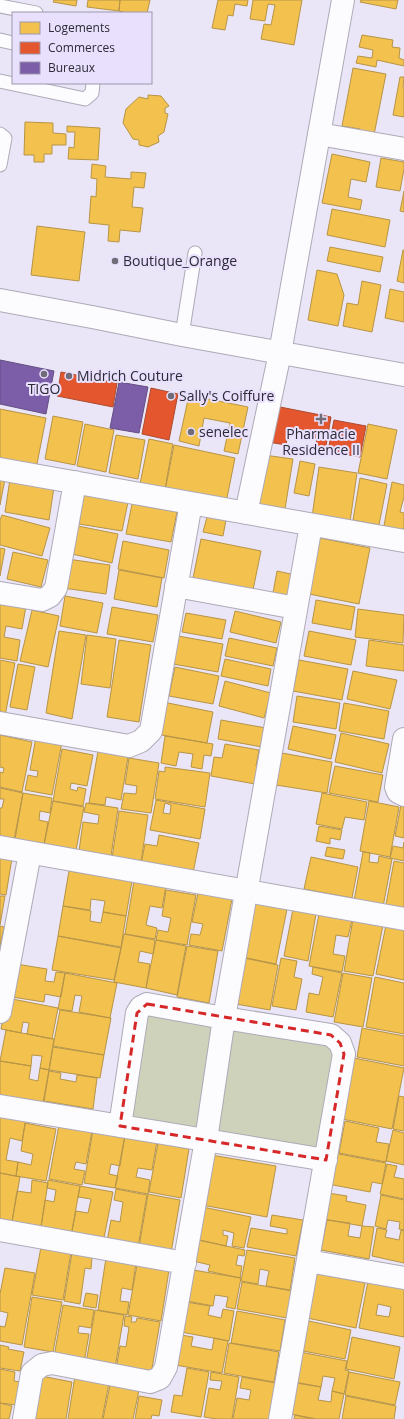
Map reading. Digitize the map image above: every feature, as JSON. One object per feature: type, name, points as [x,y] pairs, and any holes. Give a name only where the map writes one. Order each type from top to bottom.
[{"type":"street","points":[[246,513],[280,353],[343,0]]},
{"type":"street","points":[[319,134],[404,149]]},
{"type":"street","points":[[0,300],[404,375]]},
{"type":"street","points":[[0,469],[404,541]]},
{"type":"street","points":[[0,593],[42,600],[50,596],[56,588],[75,482]]},
{"type":"street","points":[[0,723],[129,746],[141,741],[151,730],[191,503]]},
{"type":"street","points":[[24,1419],[32,1373],[42,1365],[52,1363],[150,1382],[160,1378],[166,1367],[206,1140],[224,1018],[311,525]]},
{"type":"street","points":[[176,586],[296,608]]},
{"type":"street","points":[[404,739],[396,787],[398,792],[404,795]]},
{"type":"street","points":[[0,847],[404,919]]},
{"type":"street","points":[[0,1012],[30,853]]},
{"type":"street","points":[[120,1126],[137,1013],[141,1007],[147,1004],[331,1035],[340,1043],[344,1054],[280,1419]]},
{"type":"street","points":[[0,1106],[326,1160]]},
{"type":"street","points":[[0,1230],[185,1263]]},
{"type":"street","points":[[308,1261],[404,1278]]},
{"type":"lane","points":[[0,6],[31,12]]},
{"type":"lane","points":[[0,40],[12,43]]},
{"type":"lane","points":[[0,81],[12,84]]},
{"type":"lane","points":[[14,84],[85,99],[92,93],[93,84]]},
{"type":"lane","points":[[0,134],[5,138],[0,165]]},
{"type":"lane","points":[[182,335],[195,253]]},
{"type":"highlighted area","points":[[147,1004],[331,1035],[340,1043],[344,1054],[326,1160],[120,1126],[137,1013]]},
{"type":"green space","points":[[135,1009],[339,1045],[319,1155],[115,1118]]},
{"type":"building: Logements","points":[[54,0],[77,0],[76,6],[53,2]]},
{"type":"building: Logements","points":[[88,0],[120,0],[119,11],[87,7]]},
{"type":"building: Logements","points":[[120,0],[150,0],[147,12],[119,11]]},
{"type":"building: Logements","points":[[218,0],[248,0],[247,6],[235,4],[233,16],[228,15],[225,30],[212,28]]},
{"type":"building: Logements","points":[[253,0],[302,0],[294,45],[261,39],[264,24],[271,25],[275,5],[268,4],[265,21],[250,19]]},
{"type":"building: Logements","points":[[361,0],[398,0],[396,9],[360,2]]},
{"type":"building: Logements","points":[[362,35],[393,40],[392,47],[400,48],[399,58],[404,60],[404,66],[377,60],[376,67],[356,63],[358,56],[372,58],[373,50],[359,47]]},
{"type":"building: Logements","points":[[353,68],[386,74],[373,140],[359,138],[360,129],[342,126]]},
{"type":"building: Logements","points":[[400,77],[404,77],[404,117],[393,115]]},
{"type":"building: Logements","points":[[148,95],[161,96],[169,106],[165,108],[165,113],[168,114],[164,132],[158,136],[159,142],[148,147],[139,145],[139,140],[133,139],[123,123],[126,109],[139,97],[148,99]]},
{"type":"building: Logements","points":[[25,122],[53,123],[53,133],[66,134],[66,145],[52,145],[52,154],[44,154],[44,162],[34,162],[34,155],[24,155]]},
{"type":"building: Logements","points":[[67,126],[100,128],[98,160],[68,159],[69,147],[74,148],[75,132],[67,132]]},
{"type":"building: Logements","points":[[332,154],[370,162],[366,182],[351,179],[348,197],[362,200],[360,210],[322,203]]},
{"type":"building: Logements","points":[[381,158],[404,162],[400,191],[376,187]]},
{"type":"building: Logements","points":[[92,164],[106,166],[105,177],[131,179],[131,172],[146,173],[144,188],[134,187],[132,207],[143,208],[140,232],[120,230],[119,242],[108,241],[109,225],[89,223],[91,196],[96,197],[97,179],[91,178]]},
{"type":"building: Logements","points":[[404,191],[404,212],[400,211]]},
{"type":"building: Logements","points":[[332,209],[390,220],[385,247],[327,235]]},
{"type":"building: Logements","points":[[37,226],[85,232],[79,281],[31,275]]},
{"type":"building: Logements","points":[[330,247],[383,257],[380,272],[327,261]]},
{"type":"building: Logements","points":[[404,250],[404,283],[397,281]]},
{"type":"building: Logements","points":[[317,270],[337,274],[344,295],[338,326],[308,320]]},
{"type":"building: Logements","points":[[362,281],[381,285],[372,332],[343,326],[347,303],[358,305]]},
{"type":"building: Logements","points":[[390,289],[404,292],[404,322],[385,318]]},
{"type":"building: Logements","name":"senelec","points":[[189,395],[248,407],[238,454],[224,451],[230,423],[204,418],[199,446],[179,441]]},
{"type":"building: Logements","points":[[0,409],[46,418],[36,469],[0,462]]},
{"type":"building: Logements","points":[[53,416],[83,422],[75,465],[45,459]]},
{"type":"building: Logements","points":[[85,424],[114,430],[106,472],[77,466]]},
{"type":"building: Logements","points":[[368,424],[397,430],[387,479],[358,473]]},
{"type":"building: Logements","points":[[116,435],[145,440],[138,479],[109,473]]},
{"type":"building: Logements","points":[[149,439],[173,444],[165,489],[140,484]]},
{"type":"building: Logements","points":[[174,445],[235,458],[226,503],[165,491]]},
{"type":"building: Logements","points":[[264,455],[293,459],[285,509],[256,504]]},
{"type":"building: Logements","points":[[300,461],[315,464],[309,496],[294,493]]},
{"type":"building: Logements","points":[[319,467],[357,473],[350,522],[312,517]]},
{"type":"building: Logements","points":[[0,478],[5,479],[0,505]]},
{"type":"building: Logements","points":[[360,478],[387,484],[379,525],[353,520]]},
{"type":"building: Logements","points":[[10,479],[54,487],[49,520],[5,512]]},
{"type":"building: Logements","points":[[392,482],[404,485],[404,497],[400,512],[404,513],[404,535],[383,531]]},
{"type":"building: Logements","points":[[84,494],[128,502],[122,531],[79,524]]},
{"type":"building: Logements","points":[[132,504],[177,512],[171,542],[126,534]]},
{"type":"building: Logements","points":[[2,515],[50,528],[42,556],[0,545],[0,520]]},
{"type":"building: Logements","points":[[207,517],[226,520],[223,536],[203,532]]},
{"type":"building: Logements","points":[[78,526],[118,534],[112,563],[72,554]]},
{"type":"building: Logements","points":[[320,538],[370,548],[359,604],[309,594]]},
{"type":"building: Logements","points":[[201,539],[261,551],[253,590],[193,578]]},
{"type":"building: Logements","points":[[123,541],[169,550],[164,578],[118,569]]},
{"type":"building: Logements","points":[[0,548],[5,549],[0,576]]},
{"type":"building: Logements","points":[[13,552],[48,560],[41,587],[7,579]]},
{"type":"building: Logements","points":[[67,559],[110,565],[106,594],[63,588]]},
{"type":"building: Logements","points":[[119,570],[162,578],[157,607],[114,599]]},
{"type":"building: Logements","points":[[277,571],[295,575],[291,596],[273,593]]},
{"type":"building: Logements","points":[[65,596],[103,603],[97,633],[60,626]]},
{"type":"building: Logements","points":[[316,600],[355,607],[351,630],[312,623]]},
{"type":"building: Logements","points":[[0,601],[26,606],[22,629],[6,626],[4,637],[20,640],[17,661],[0,658]]},
{"type":"building: Logements","points":[[112,607],[158,615],[153,642],[107,634]]},
{"type":"building: Logements","points":[[358,609],[404,615],[403,643],[355,637]]},
{"type":"building: Logements","points":[[32,610],[59,616],[48,667],[20,661]]},
{"type":"building: Logements","points":[[235,611],[281,622],[276,643],[230,632]]},
{"type":"building: Logements","points":[[186,613],[226,620],[222,639],[182,632]]},
{"type":"building: Logements","points":[[59,631],[86,635],[72,719],[46,713]]},
{"type":"building: Logements","points":[[309,631],[356,640],[351,665],[304,656]]},
{"type":"building: Logements","points":[[87,635],[116,639],[110,688],[81,684]]},
{"type":"building: Logements","points":[[178,636],[223,644],[218,672],[173,664]]},
{"type":"building: Logements","points":[[229,638],[277,648],[273,666],[225,656]]},
{"type":"building: Logements","points":[[119,640],[151,645],[139,722],[107,717]]},
{"type":"building: Logements","points":[[369,640],[404,645],[404,671],[366,666]]},
{"type":"building: Logements","points":[[225,659],[271,669],[268,686],[221,676]]},
{"type":"building: Logements","points":[[0,660],[15,663],[5,716],[0,715]]},
{"type":"building: Logements","points":[[299,660],[348,669],[342,700],[293,691]]},
{"type":"building: Logements","points":[[18,664],[35,667],[27,710],[10,707]]},
{"type":"building: Logements","points":[[175,667],[219,676],[213,704],[169,696]]},
{"type":"building: Logements","points":[[353,671],[397,680],[390,709],[347,699]]},
{"type":"building: Logements","points":[[225,681],[271,693],[264,718],[219,706]]},
{"type":"building: Logements","points":[[297,696],[340,703],[336,729],[293,722]]},
{"type":"building: Logements","points":[[163,702],[213,712],[207,743],[156,734]]},
{"type":"building: Logements","points":[[344,703],[389,711],[384,739],[339,731]]},
{"type":"building: Logements","points":[[221,720],[266,728],[262,747],[218,739]]},
{"type":"building: Logements","points":[[293,726],[336,735],[331,759],[288,749]]},
{"type":"building: Logements","points":[[341,733],[389,744],[382,773],[335,762]]},
{"type":"building: Logements","points":[[0,735],[32,742],[22,792],[0,787],[0,772],[3,773],[4,768],[0,767]]},
{"type":"building: Logements","points":[[165,736],[213,744],[211,756],[204,755],[202,769],[191,767],[193,754],[179,752],[176,766],[161,763]]},
{"type":"building: Logements","points":[[36,737],[62,742],[52,795],[25,790],[28,775],[37,777],[38,771],[30,770]]},
{"type":"building: Logements","points":[[225,744],[259,750],[255,784],[211,776],[214,757],[222,758]]},
{"type":"building: Logements","points":[[62,749],[93,755],[87,786],[71,783],[70,789],[77,791],[78,787],[86,789],[83,806],[53,801]]},
{"type":"building: Logements","points":[[98,751],[128,757],[121,800],[106,797],[105,805],[89,803]]},
{"type":"building: Logements","points":[[282,753],[332,762],[327,793],[276,785]]},
{"type":"building: Logements","points":[[129,758],[159,763],[151,813],[121,809],[124,793],[136,794],[137,786],[125,784]]},
{"type":"building: Logements","points":[[335,766],[383,775],[378,802],[329,793]]},
{"type":"building: Logements","points":[[165,767],[210,773],[205,807],[155,799],[159,771],[165,772]]},
{"type":"building: Logements","points":[[0,788],[23,793],[14,840],[0,838],[0,808],[2,808],[4,799],[0,799]]},
{"type":"building: Logements","points":[[23,793],[52,798],[50,813],[40,811],[39,820],[48,822],[43,850],[14,845]]},
{"type":"building: Logements","points":[[322,793],[367,802],[364,820],[345,817],[342,829],[316,824]]},
{"type":"building: Logements","points":[[156,800],[205,809],[200,839],[150,830]],"holes":[[[165,803],[171,805],[170,814],[163,813]]]},
{"type":"building: Logements","points":[[53,801],[84,807],[75,856],[43,850]]},
{"type":"building: Logements","points":[[369,801],[399,807],[390,857],[360,851]]},
{"type":"building: Logements","points":[[86,803],[118,808],[111,856],[79,851],[83,822],[98,824],[99,815],[84,812]]},
{"type":"building: Logements","points":[[401,805],[404,806],[404,838],[395,836]]},
{"type":"building: Logements","points":[[119,811],[148,815],[141,862],[112,858]]},
{"type":"building: Logements","points":[[319,826],[342,830],[340,840],[330,838],[330,844],[316,841]]},
{"type":"building: Logements","points":[[159,835],[199,843],[193,873],[141,864],[145,844],[157,846]]},
{"type":"building: Logements","points":[[404,842],[404,861],[390,858],[393,846],[403,848]]},
{"type":"building: Logements","points":[[327,847],[345,850],[343,859],[325,856]]},
{"type":"building: Logements","points":[[363,852],[370,853],[369,862],[378,863],[379,856],[392,859],[383,907],[354,901]]},
{"type":"building: Logements","points":[[0,856],[12,858],[6,895],[0,894]]},
{"type":"building: Logements","points":[[311,857],[358,867],[352,898],[304,889]]},
{"type":"building: Logements","points":[[394,861],[404,863],[404,913],[385,910]]},
{"type":"building: Logements","points":[[69,871],[132,881],[126,916],[103,912],[105,901],[91,899],[90,910],[63,906]]},
{"type":"building: Logements","points":[[134,881],[166,886],[162,908],[150,906],[146,925],[157,928],[155,939],[125,934]]},
{"type":"building: Logements","points":[[166,890],[196,895],[187,945],[156,940],[158,930],[168,932],[171,918],[162,916]]},
{"type":"building: Logements","points":[[198,893],[232,899],[222,951],[189,945],[191,934],[200,935],[203,924],[192,922]]},
{"type":"building: Logements","points":[[0,896],[5,896],[0,925]]},
{"type":"building: Logements","points":[[253,902],[287,909],[276,964],[242,957]]},
{"type":"building: Logements","points":[[63,906],[91,911],[90,921],[101,923],[103,912],[126,916],[121,947],[58,936]]},
{"type":"building: Logements","points":[[293,909],[316,914],[308,961],[284,956]]},
{"type":"building: Logements","points":[[319,914],[352,920],[348,937],[336,935],[333,954],[345,956],[342,972],[309,966]]},
{"type":"building: Logements","points":[[353,919],[383,925],[373,976],[344,971]]},
{"type":"building: Logements","points":[[386,925],[404,929],[404,980],[376,974]]},
{"type":"building: Logements","points":[[0,926],[4,927],[0,946]]},
{"type":"building: Logements","points":[[124,934],[155,940],[153,954],[140,951],[138,962],[150,964],[146,988],[114,982]]},
{"type":"building: Logements","points":[[58,936],[121,948],[114,980],[52,970]]},
{"type":"building: Logements","points":[[156,940],[186,946],[177,995],[146,988]]},
{"type":"building: Logements","points":[[187,946],[218,951],[209,1003],[177,997]]},
{"type":"building: Logements","points":[[244,958],[278,965],[270,1010],[236,1004]]},
{"type":"building: Logements","points":[[281,958],[297,961],[294,977],[302,979],[296,1010],[272,1006]]},
{"type":"building: Logements","points":[[16,964],[47,969],[45,981],[54,982],[56,972],[65,973],[61,997],[45,994],[44,1002],[12,997]]},
{"type":"building: Logements","points":[[313,967],[342,973],[333,1017],[306,1012],[309,993],[319,995],[323,977],[312,974]]},
{"type":"building: Logements","points":[[65,973],[117,983],[110,1018],[79,1012],[82,996],[75,995],[72,1011],[58,1009]]},
{"type":"building: Logements","points":[[343,973],[372,978],[363,1027],[334,1022]]},
{"type":"building: Logements","points":[[375,977],[404,983],[404,1034],[366,1027]]},
{"type":"building: Logements","points":[[7,998],[58,1008],[52,1039],[27,1034],[29,1023],[23,1022],[21,1033],[1,1029]]},
{"type":"building: Logements","points":[[60,1010],[111,1018],[104,1055],[53,1046]]},
{"type":"building: Logements","points":[[362,1028],[404,1036],[404,1066],[357,1057]]},
{"type":"building: Logements","points":[[6,1030],[54,1039],[49,1070],[40,1068],[42,1056],[32,1055],[31,1066],[0,1061]]},
{"type":"building: Logements","points":[[53,1047],[104,1055],[100,1078],[49,1070]]},
{"type":"building: Logements","points":[[354,1058],[404,1068],[392,1129],[342,1119]]},
{"type":"building: Logements","points":[[0,1061],[31,1066],[29,1079],[38,1081],[40,1068],[49,1070],[43,1103],[0,1095]]},
{"type":"building: Logements","points":[[49,1071],[61,1073],[60,1079],[76,1082],[77,1075],[97,1078],[93,1109],[44,1101]]},
{"type":"building: Logements","points":[[399,1096],[404,1097],[404,1131],[393,1129]]},
{"type":"building: Logements","points":[[0,1114],[26,1119],[22,1141],[10,1138],[6,1160],[18,1162],[16,1176],[0,1173]]},
{"type":"building: Logements","points":[[345,1121],[379,1128],[376,1142],[389,1144],[386,1162],[339,1153]]},
{"type":"building: Logements","points":[[25,1123],[56,1129],[46,1181],[16,1176],[18,1162],[31,1165],[33,1154],[21,1151]]},
{"type":"building: Logements","points":[[59,1125],[92,1131],[86,1164],[76,1162],[74,1169],[85,1171],[82,1185],[49,1179]]},
{"type":"building: Logements","points":[[93,1130],[125,1135],[120,1166],[111,1164],[109,1174],[118,1176],[115,1188],[84,1183]]},
{"type":"building: Logements","points":[[393,1130],[404,1133],[404,1165],[386,1161]]},
{"type":"building: Logements","points":[[125,1135],[157,1141],[152,1170],[138,1168],[136,1177],[150,1180],[148,1194],[115,1188]]},
{"type":"building: Logements","points":[[158,1143],[189,1149],[181,1198],[149,1192]]},
{"type":"building: Logements","points":[[334,1153],[386,1163],[382,1184],[372,1182],[370,1192],[328,1184]]},
{"type":"building: Logements","points":[[211,1155],[276,1166],[267,1217],[202,1205]]},
{"type":"building: Logements","points":[[387,1164],[397,1166],[394,1177],[404,1179],[404,1199],[380,1194]]},
{"type":"building: Logements","points":[[0,1173],[20,1177],[12,1222],[0,1220]]},
{"type":"building: Logements","points":[[32,1180],[48,1183],[41,1227],[12,1222],[17,1191],[31,1193]]},
{"type":"building: Logements","points":[[48,1180],[80,1186],[71,1236],[41,1227],[45,1200],[54,1202],[56,1190],[47,1188]]},
{"type":"building: Logements","points":[[80,1186],[113,1192],[103,1243],[71,1236],[76,1211],[88,1213],[91,1199],[78,1197]]},
{"type":"building: Logements","points":[[116,1189],[147,1195],[138,1247],[107,1241],[111,1220],[120,1222],[123,1202],[114,1200]]},
{"type":"building: Logements","points":[[328,1193],[347,1196],[346,1201],[366,1205],[362,1226],[323,1219]]},
{"type":"building: Logements","points":[[148,1194],[180,1200],[171,1253],[139,1247]]},
{"type":"building: Logements","points":[[381,1195],[404,1200],[404,1230],[399,1229],[400,1222],[388,1220],[386,1229],[375,1226]]},
{"type":"building: Logements","points":[[198,1206],[251,1217],[244,1248],[232,1246],[234,1233],[223,1230],[223,1235],[228,1236],[226,1246],[191,1238]]},
{"type":"building: Logements","points":[[272,1215],[303,1220],[296,1256],[247,1247],[251,1228],[287,1234],[287,1229],[270,1226]]},
{"type":"building: Logements","points":[[327,1220],[350,1223],[348,1236],[360,1238],[362,1226],[374,1227],[369,1259],[321,1250]]},
{"type":"building: Logements","points":[[377,1228],[387,1230],[385,1237],[399,1240],[401,1230],[404,1231],[404,1263],[372,1256]]},
{"type":"building: Logements","points":[[193,1239],[245,1250],[244,1256],[238,1255],[236,1265],[242,1266],[240,1278],[208,1271],[210,1265],[189,1260]]},
{"type":"building: Logements","points":[[41,1247],[71,1252],[63,1300],[32,1295]]},
{"type":"building: Logements","points":[[247,1250],[295,1258],[290,1290],[266,1286],[269,1271],[260,1269],[258,1284],[241,1281]]},
{"type":"building: Logements","points":[[72,1253],[92,1257],[91,1269],[85,1268],[80,1304],[64,1301]]},
{"type":"building: Logements","points":[[106,1258],[136,1263],[132,1290],[122,1288],[120,1301],[129,1302],[127,1315],[98,1310]]},
{"type":"building: Logements","points":[[137,1265],[169,1270],[161,1321],[128,1315]]},
{"type":"building: Logements","points":[[5,1268],[35,1273],[22,1345],[0,1341],[0,1326],[5,1327],[8,1313],[0,1311],[0,1294]]},
{"type":"building: Logements","points":[[193,1270],[241,1278],[235,1309],[226,1307],[228,1297],[215,1295],[213,1306],[187,1301]]},
{"type":"building: Logements","points":[[316,1273],[365,1283],[356,1328],[307,1318]]},
{"type":"building: Logements","points":[[368,1281],[404,1288],[404,1337],[359,1328]],"holes":[[[378,1304],[391,1307],[389,1317],[376,1315]]]},
{"type":"building: Logements","points":[[242,1282],[292,1291],[287,1318],[237,1309]]},
{"type":"building: Logements","points":[[86,1293],[98,1295],[96,1308],[83,1306]]},
{"type":"building: Logements","points":[[32,1297],[62,1302],[53,1352],[24,1347]]},
{"type":"building: Logements","points":[[186,1302],[210,1306],[208,1315],[221,1318],[223,1309],[234,1311],[229,1341],[181,1332]]},
{"type":"building: Logements","points":[[63,1305],[94,1310],[91,1328],[79,1326],[78,1333],[89,1334],[84,1363],[54,1357]]},
{"type":"building: Logements","points":[[95,1310],[124,1315],[115,1368],[86,1363]]},
{"type":"building: Logements","points":[[237,1311],[285,1320],[280,1351],[231,1343]]},
{"type":"building: Logements","points":[[125,1316],[132,1317],[131,1322],[136,1322],[137,1318],[160,1322],[151,1374],[116,1369],[120,1346],[126,1347],[129,1327],[124,1326]]},
{"type":"building: Logements","points":[[304,1320],[351,1330],[345,1359],[298,1350]]},
{"type":"building: Logements","points":[[181,1335],[193,1337],[191,1346],[212,1350],[214,1338],[228,1341],[222,1373],[175,1365]]},
{"type":"building: Logements","points":[[352,1337],[400,1347],[394,1379],[346,1369]]},
{"type":"building: Logements","points":[[229,1343],[279,1352],[274,1382],[224,1373]]},
{"type":"building: Logements","points":[[0,1345],[9,1347],[8,1349],[24,1352],[20,1371],[0,1368]]},
{"type":"building: Logements","points":[[300,1352],[347,1361],[345,1370],[349,1371],[344,1394],[332,1391],[335,1378],[323,1376],[321,1387],[295,1382]]},
{"type":"building: Logements","points":[[187,1368],[209,1372],[201,1417],[171,1412],[174,1395],[182,1396]]},
{"type":"building: Logements","points":[[0,1369],[15,1372],[14,1381],[21,1382],[16,1405],[0,1403]]},
{"type":"building: Logements","points":[[211,1372],[239,1377],[232,1419],[204,1417],[209,1388],[220,1390],[222,1381],[210,1380]]},
{"type":"building: Logements","points":[[349,1372],[400,1382],[395,1405],[345,1395]]},
{"type":"building: Logements","points":[[41,1376],[72,1382],[66,1419],[34,1419]]},
{"type":"building: Logements","points":[[75,1376],[109,1383],[102,1419],[68,1419]]},
{"type":"building: Logements","points":[[242,1377],[276,1383],[269,1419],[233,1419],[237,1398],[249,1400],[251,1390],[240,1388]]},
{"type":"building: Logements","points":[[296,1383],[321,1387],[318,1400],[331,1402],[332,1391],[344,1394],[339,1419],[317,1419],[290,1414]]},
{"type":"building: Logements","points":[[110,1385],[139,1390],[133,1419],[103,1419]]},
{"type":"building: Logements","points":[[139,1396],[162,1400],[159,1416],[152,1415],[151,1419],[135,1419]]},
{"type":"building: Logements","points":[[346,1396],[396,1406],[394,1419],[342,1419]]},
{"type":"building: Logements","points":[[0,1403],[12,1406],[9,1419],[0,1419]]},
{"type":"building: Logements","points":[[295,1415],[313,1419],[294,1419]]},
{"type":"building: Commerces","points":[[61,372],[117,383],[113,407],[57,396]]},
{"type":"building: Commerces","points":[[151,388],[178,394],[169,440],[142,434]]},
{"type":"building: Commerces","points":[[275,406],[331,417],[325,452],[315,450],[317,438],[288,433],[286,445],[268,442]]},
{"type":"building: Commerces","points":[[334,420],[366,426],[360,457],[328,451]]},
{"type":"building: Bureaux","points":[[0,360],[54,371],[46,414],[0,404]]},
{"type":"building: Bureaux","points":[[119,382],[148,387],[139,433],[110,428]]},
{"type":"place","name":"Boutique_Orange","points":[[115,261]]},
{"type":"place","name":"TIGO","points":[[44,374]]},
{"type":"place","name":"Midrich Couture","points":[[69,376]]},
{"type":"place","name":"Sally's Coiffure","points":[[171,396]]},
{"type":"place","name":"Pharmacie Residence II","points":[[321,419]]},
{"type":"place","name":"senelec","points":[[191,432]]}]
